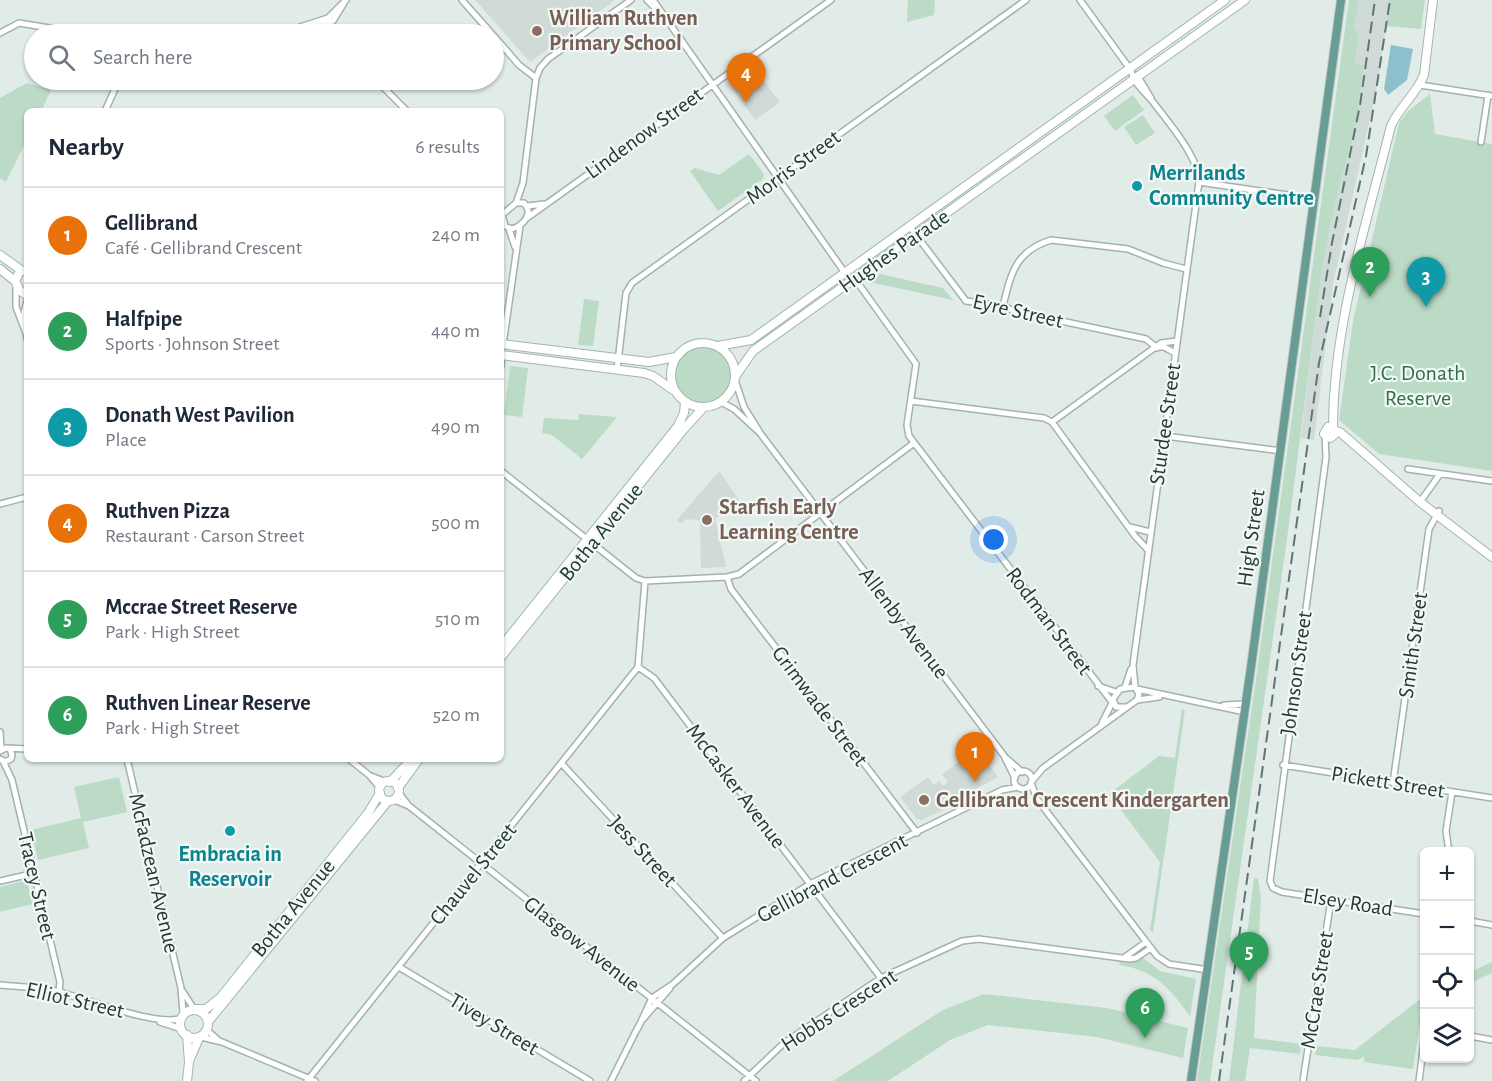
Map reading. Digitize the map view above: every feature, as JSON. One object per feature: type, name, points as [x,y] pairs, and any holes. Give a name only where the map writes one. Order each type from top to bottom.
[{"type":"main road","name":"High Street","points":[[1191,1081],[1246,708],[1341,0]]},
{"type":"street","points":[[462,0],[483,24]]},
{"type":"street","points":[[504,330],[515,247],[520,226],[527,218],[523,183],[536,78],[543,64],[631,0]]},
{"type":"street","points":[[647,0],[660,13]]},
{"type":"street","points":[[504,473],[636,578],[645,581],[727,577],[739,574],[913,442],[907,429],[916,364],[855,279],[845,273],[711,86],[653,0]]},
{"type":"street","name":"Lindenow Street","points":[[527,218],[831,0]]},
{"type":"street","name":"Morris Street","points":[[617,370],[629,286],[1026,0]]},
{"type":"street","name":"Hughes Parade","points":[[718,346],[751,340],[1225,0]]},
{"type":"street","name":"Hughes Parade","points":[[735,379],[753,351],[1245,0]]},
{"type":"street","name":"Johnson Street","points":[[1273,888],[1270,869],[1343,324],[1391,126],[1401,107],[1420,85],[1424,75],[1432,0]]},
{"type":"street","points":[[1082,1],[1194,161],[1199,182],[1315,199]]},
{"type":"street","points":[[320,24],[325,23],[345,2]]},
{"type":"street","points":[[0,33],[19,23],[25,24]]},
{"type":"street","points":[[504,48],[519,66],[536,78]]},
{"type":"street","points":[[1420,85],[1490,95],[1481,142]]},
{"type":"street","points":[[106,108],[114,90]]},
{"type":"street","points":[[386,90],[404,108]]},
{"type":"street","points":[[1054,123],[1061,133]]},
{"type":"street","name":"Sturdee Street","points":[[1125,687],[1133,665],[1199,182]]},
{"type":"street","points":[[504,213],[514,204],[523,183]]},
{"type":"street","points":[[504,204],[526,205]]},
{"type":"street","name":"Lindenow Street","points":[[526,205],[546,204]]},
{"type":"street","points":[[515,247],[506,228],[520,226]]},
{"type":"street","name":"Eyre Street","points":[[910,226],[963,299],[1146,339],[1157,348],[1164,347],[1175,353]]},
{"type":"street","points":[[1003,306],[1014,266],[1040,244],[1052,240],[1128,249],[1162,263],[1186,269]]},
{"type":"street","points":[[0,255],[24,270],[16,284],[16,307],[24,330]]},
{"type":"street","points":[[0,269],[24,292]]},
{"type":"street","points":[[1052,422],[1166,342],[1177,341]]},
{"type":"street","points":[[504,345],[654,362],[676,357],[695,344],[718,346],[731,359],[735,379],[728,396],[722,402],[704,408],[685,403],[674,391],[653,376],[504,355]]},
{"type":"street","points":[[674,391],[670,374],[676,357]]},
{"type":"street","name":"Allenby Avenue","points":[[735,379],[744,407],[759,433],[1005,757],[1025,773]]},
{"type":"street","points":[[911,401],[1044,418],[1052,422],[1148,550]]},
{"type":"street","name":"Allenby Avenue","points":[[722,402],[737,412],[759,433]]},
{"type":"street","name":"Botha Avenue","points":[[504,653],[522,626],[645,472],[678,426],[684,413],[685,403]]},
{"type":"street","points":[[737,412],[744,407]]},
{"type":"street","name":"Botha Avenue","points":[[645,472],[704,408]]},
{"type":"street","points":[[1330,433],[1352,444],[1492,557]]},
{"type":"street","points":[[1165,436],[1281,451]]},
{"type":"street","name":"Rodman Street","points":[[913,442],[1112,703]]},
{"type":"street","points":[[1408,469],[1492,481]]},
{"type":"street","points":[[1422,500],[1440,474]]},
{"type":"street","points":[[0,504],[24,498]]},
{"type":"street","name":"Smith Street","points":[[1393,783],[1429,529],[1437,513]]},
{"type":"street","points":[[1129,526],[1150,532]]},
{"type":"street","name":"Grimwade Street","points":[[727,577],[730,589],[916,833]]},
{"type":"street","points":[[638,667],[645,581]]},
{"type":"street","name":"Botha Avenue","points":[[504,644],[522,626]]},
{"type":"street","name":"Sturdee Street","points":[[1133,665],[1136,688]]},
{"type":"street","name":"Chauvel Street","points":[[310,1080],[638,667]]},
{"type":"street","name":"McCasker Avenue","points":[[638,667],[654,678],[880,978]]},
{"type":"street","name":"Rodman Street","points":[[1097,685],[1116,692]]},
{"type":"street","points":[[1099,726],[1116,692],[1125,687],[1164,696],[1246,708]]},
{"type":"street","points":[[1136,688],[1137,700]]},
{"type":"street","points":[[1037,799],[1021,788],[1031,783],[1043,768],[1137,700],[1164,696]]},
{"type":"street","points":[[1112,703],[1120,708],[1127,707]]},
{"type":"street","points":[[0,732],[9,749]]},
{"type":"street","points":[[0,732],[0,751],[24,750]]},
{"type":"street","name":"Tracey Street","points":[[9,749],[12,780],[60,982],[58,992]]},
{"type":"street","points":[[1,760],[24,752]]},
{"type":"street","name":"Allenby Avenue","points":[[1005,757],[1014,779],[1021,788]]},
{"type":"street","name":"Tracey Street","points":[[1,760],[12,780]]},
{"type":"street","name":"McFadzean Avenue","points":[[128,762],[181,988],[182,1016]]},
{"type":"street","points":[[353,762],[395,795]]},
{"type":"street","name":"Botha Avenue","points":[[182,1016],[195,1009],[206,1009],[214,1004],[250,965],[336,858],[384,786],[409,762]]},
{"type":"street","name":"Botha Avenue","points":[[336,858],[395,795],[417,762]]},
{"type":"street","name":"Jess Street","points":[[562,764],[723,938]]},
{"type":"street","name":"Pickett Street","points":[[1283,765],[1492,798]]},
{"type":"street","points":[[1043,768],[1025,773],[1037,799],[1146,942],[1169,964],[1208,970]]},
{"type":"street","name":"Gellibrand Crescent","points":[[611,1081],[652,998],[673,984],[723,938],[810,884],[1002,790],[1025,773]]},
{"type":"street","points":[[384,786],[395,795]]},
{"type":"street","name":"Gellibrand Crescent","points":[[1002,790],[1021,788]]},
{"type":"street","points":[[1448,847],[1446,831],[1452,792]]},
{"type":"street","name":"Glasgow Avenue","points":[[395,795],[756,1081]]},
{"type":"street","points":[[0,881],[35,873]]},
{"type":"street","name":"Elsey Road","points":[[1273,888],[1282,892],[1420,913]]},
{"type":"street","name":"McCrae Street","points":[[1304,1081],[1331,900]]},
{"type":"street","points":[[1474,922],[1492,925]]},
{"type":"street","name":"Hobbs Crescent","points":[[744,1081],[784,1043],[880,978],[963,941],[978,939],[1120,958],[1136,958],[1151,948]]},
{"type":"street","points":[[1120,958],[1134,953],[1146,942]]},
{"type":"street","name":"Botha Avenue","points":[[200,1038],[212,1013],[223,1004],[250,965]]},
{"type":"street","name":"Tivey Street","points":[[399,967],[590,1081]]},
{"type":"street","name":"Gellibrand Crescent","points":[[638,1028],[673,984]]},
{"type":"street","name":"Elliot Street","points":[[0,985],[58,992],[150,1017],[168,1020],[182,1016]]},
{"type":"street","name":"McFadzean Avenue","points":[[181,988],[195,1009]]},
{"type":"street","points":[[195,1009],[222,1042]]},
{"type":"street","points":[[182,1016],[189,1062],[187,1081]]},
{"type":"street","name":"Elliot Street","points":[[150,1017],[184,1032]]},
{"type":"street","points":[[184,1032],[222,1042],[310,1080]]},
{"type":"street","points":[[1474,1037],[1492,1040]]},
{"type":"street","points":[[189,1062],[200,1038]]},
{"type":"street","points":[[1419,1081],[1422,1063]]},
{"type":"shaded area","name":"William Ruthven Primary School","points":[[475,0],[615,0],[530,62],[504,33],[504,24],[496,24]]},
{"type":"shaded area","points":[[1359,0],[1390,0],[1376,92],[1333,284],[1314,440],[1301,438],[1322,270],[1331,220],[1356,124],[1364,65],[1355,63],[1359,33],[1354,28]]},
{"type":"shaded area","points":[[756,71],[780,102],[755,120],[732,88]]},
{"type":"shaded area","name":"Starfish Early Learning Centre","points":[[719,471],[739,500],[715,519],[726,567],[701,568],[700,520],[685,519],[682,524],[677,520]]},
{"type":"shaded area","points":[[976,748],[998,777],[949,803],[950,807],[921,820],[917,819],[900,797],[928,777],[934,785],[939,781],[943,786],[948,782],[942,775]]},
{"type":"green space","points":[[908,0],[935,0],[934,15],[907,22]]},
{"type":"green space","points":[[1349,0],[1359,0],[1354,28],[1359,33],[1355,63],[1364,65],[1356,124],[1331,220],[1322,270],[1287,539],[1210,1081],[1197,1081],[1256,679]]},
{"type":"green space","points":[[1390,0],[1425,0],[1421,29],[1386,26]]},
{"type":"green space","points":[[24,85],[24,90],[51,90],[42,108],[24,108],[24,145],[6,182],[0,178],[0,98]]},
{"type":"green space","name":"J.C. Donath Reserve","points":[[1430,94],[1435,134],[1492,144],[1492,471],[1379,454],[1339,420],[1353,321],[1399,123],[1408,111]]},
{"type":"green space","points":[[1133,95],[1144,110],[1115,131],[1104,116]]},
{"type":"green space","points":[[1143,115],[1155,133],[1136,145],[1124,127]]},
{"type":"green space","points":[[749,154],[764,174],[763,179],[718,211],[690,171],[695,168],[719,175]]},
{"type":"green space","points":[[880,274],[943,288],[953,300],[869,282]]},
{"type":"green space","points":[[584,299],[599,301],[593,346],[578,345]]},
{"type":"green space","points":[[697,345],[709,345],[720,350],[728,358],[733,375],[731,387],[720,400],[709,405],[697,405],[686,400],[678,392],[673,381],[673,369],[678,358],[686,350]]},
{"type":"green space","points":[[510,366],[528,368],[522,417],[504,415]]},
{"type":"green space","points":[[579,414],[617,417],[582,459],[552,435],[542,433],[544,418],[578,420]]},
{"type":"green space","points":[[1182,709],[1185,710],[1153,933],[1150,930],[1160,862],[1109,794],[1159,756],[1175,758]]},
{"type":"green space","points":[[119,777],[127,812],[83,822],[89,848],[38,860],[31,830],[81,818],[74,787]]},
{"type":"green space","points":[[1254,878],[1258,879],[1261,897],[1254,1038],[1301,1044],[1300,1054],[1250,1048],[1245,1081],[1229,1081]]},
{"type":"green space","points":[[27,880],[32,904],[0,912],[0,887]]},
{"type":"green space","points":[[1143,958],[1160,971],[1196,979],[1190,1016],[1176,997],[1152,976],[1119,965],[1120,961]]},
{"type":"green space","points":[[1492,962],[1492,973],[1474,981],[1474,970]]},
{"type":"green space","points":[[984,994],[1107,1008],[1188,1028],[1183,1058],[1097,1037],[988,1025],[950,1040],[888,1081],[833,1081],[943,1010]]},
{"type":"green space","points":[[1420,999],[1420,1023],[1413,1069],[1364,1062],[1364,1056],[1358,1060],[1315,1055],[1317,1046],[1355,1050]]},
{"type":"water","points":[[1391,45],[1413,49],[1407,80],[1388,95],[1384,89]]},
{"type":"railway","points":[[1320,317],[1332,243],[1360,105],[1375,0]]},
{"type":"railway","points":[[1219,1081],[1319,363],[1366,156],[1390,0]]},
{"type":"place","name":"William Ruthven Primary School","points":[[537,31]]},
{"type":"place","name":"Ruthven Pizza","points":[[746,103]]},
{"type":"place","name":"Merrilands Community Centre","points":[[1137,186]]},
{"type":"place","name":"Halfpipe","points":[[1370,297]]},
{"type":"place","name":"Donath West Pavilion","points":[[1426,307]]},
{"type":"place","name":"Starfish Early Learning Centre","points":[[707,520]]},
{"type":"place","name":"Gellibrand","points":[[975,782]]},
{"type":"place","name":"Gellibrand Crescent Kindergarten","points":[[924,800]]},
{"type":"place","name":"Embracia in Reservoir","points":[[230,831]]},
{"type":"place","name":"Mccrae Street Reserve","points":[[1249,982]]},
{"type":"place","name":"Ruthven Linear Reserve","points":[[1145,1038]]}]
